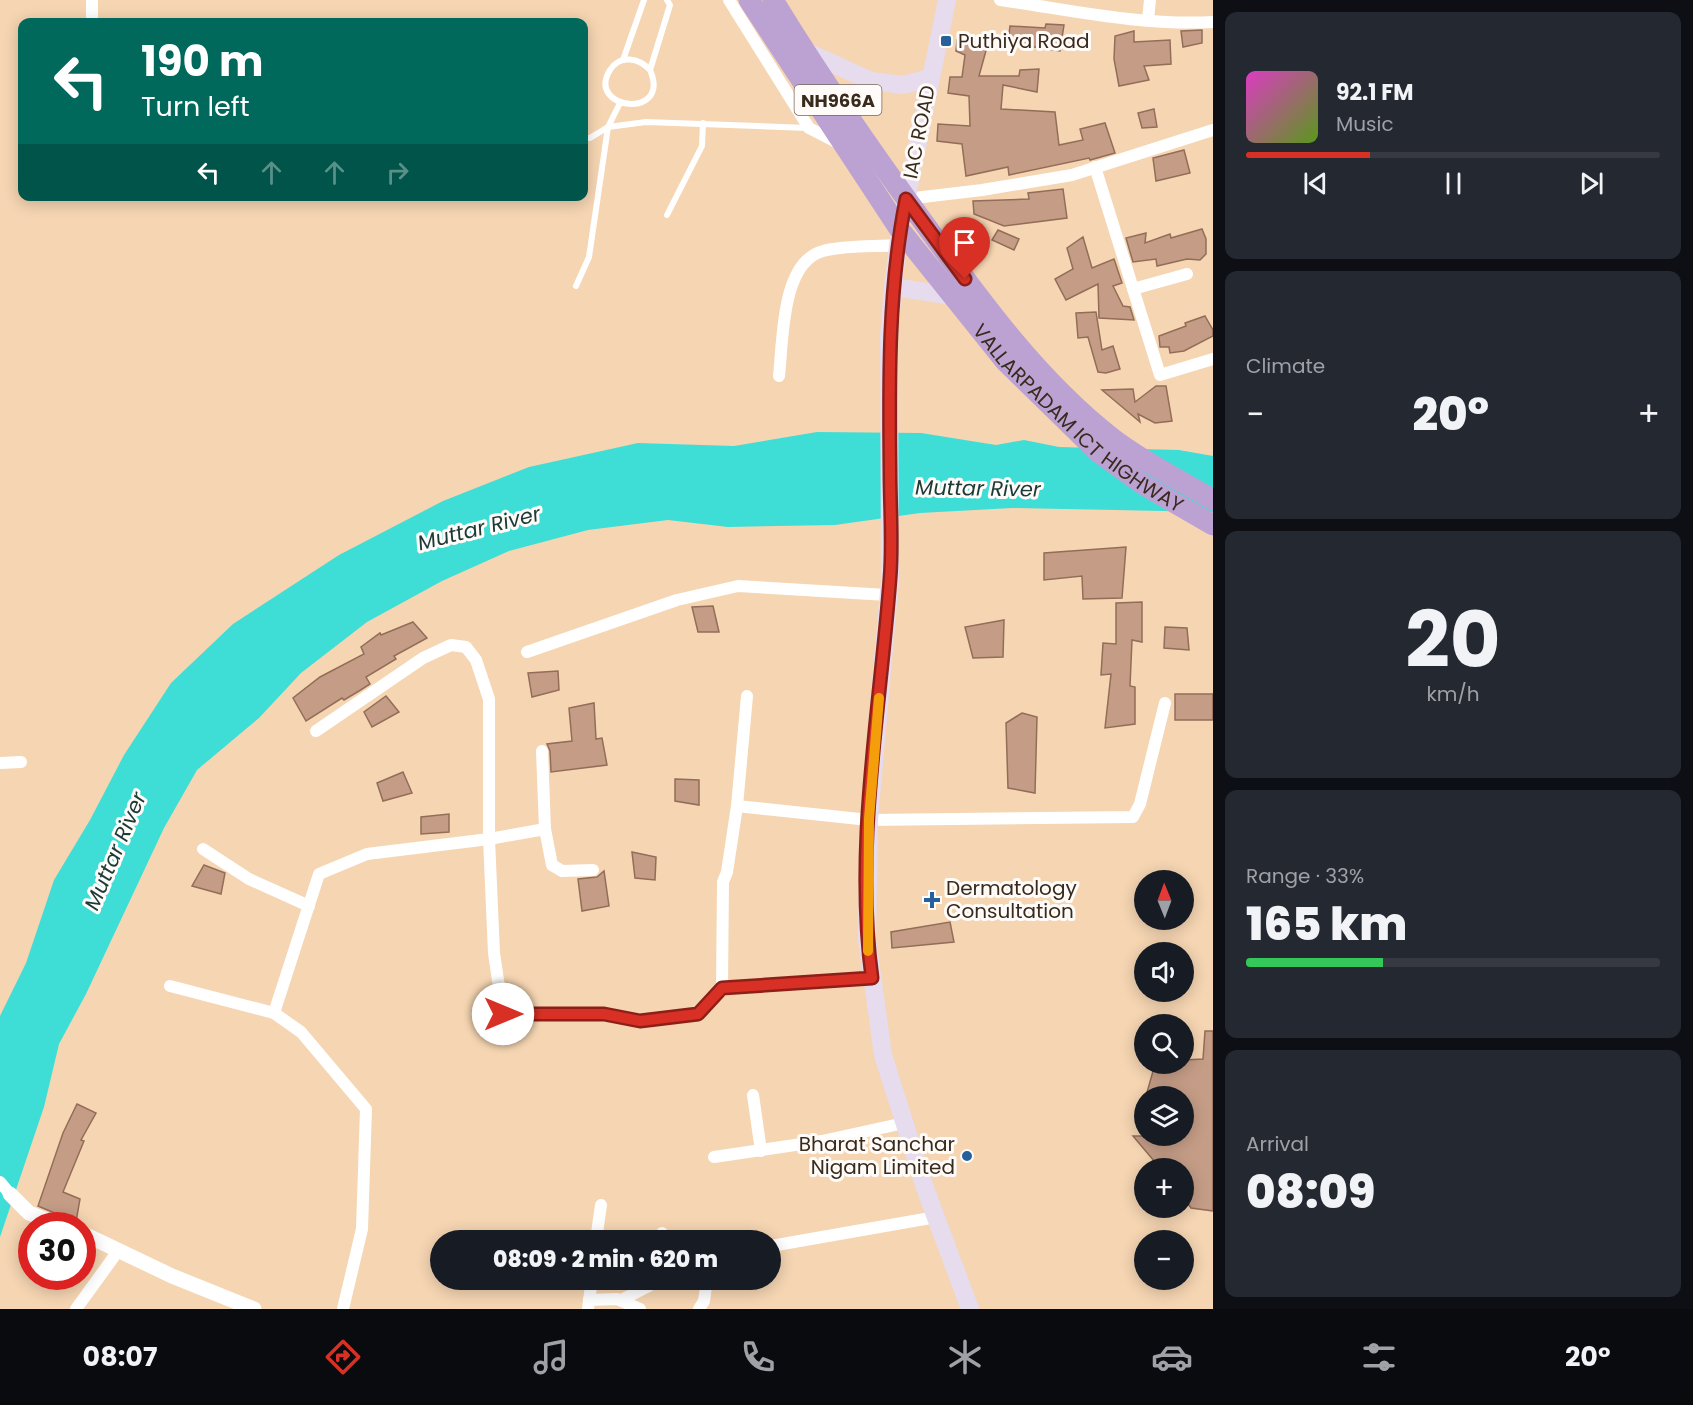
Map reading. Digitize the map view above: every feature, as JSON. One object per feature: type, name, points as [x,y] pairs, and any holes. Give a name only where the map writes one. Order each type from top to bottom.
[{"type":"highway","name":"VALLARPADAM ICT HIGHWAY","points":[[749,0],[844,146],[899,237],[1036,381],[1098,452],[1144,485],[1213,525]]},
{"type":"highway","name":"VALLARPADAM ICT HIGHWAY","points":[[773,0],[906,199],[1036,381],[1113,438],[1213,500]]},
{"type":"main road","name":"IAC ROAD","points":[[947,0],[906,199],[893,287],[889,336],[889,587],[869,819],[867,939],[883,1055],[904,1123],[970,1309]]},
{"type":"main road","points":[[805,51],[871,81],[903,85],[930,78]]},
{"type":"main road","points":[[893,287],[953,296]]},
{"type":"street","points":[[92,0],[92,18]]},
{"type":"street","points":[[729,0],[809,128],[844,146]]},
{"type":"street","points":[[1000,0],[1108,17],[1180,24],[1213,22]]},
{"type":"street","points":[[1148,20],[1150,0]]},
{"type":"street","points":[[906,199],[1072,175],[1213,130]]},
{"type":"street","points":[[1095,167],[1160,375],[1213,359]]},
{"type":"street","points":[[779,376],[790,287],[811,256],[824,251],[899,237]]},
{"type":"street","points":[[1133,289],[1186,274]]},
{"type":"street","points":[[527,652],[677,600],[738,586],[889,587]]},
{"type":"street","points":[[316,732],[423,658],[451,645],[466,647],[476,660],[489,699],[489,839],[494,954],[503,1014],[604,1014],[640,1021],[698,1014],[722,988],[723,882],[728,872],[737,806],[747,696]]},
{"type":"street","points":[[737,806],[869,819],[1133,817],[1140,804],[1165,703]]},
{"type":"street","points":[[542,751],[546,829],[550,858],[555,868],[593,870]]},
{"type":"street","points":[[0,763],[21,762]]},
{"type":"street","points":[[274,1012],[319,874],[367,854],[489,839],[546,829]]},
{"type":"street","points":[[203,849],[249,879],[309,906]]},
{"type":"street","points":[[722,988],[872,978]]},
{"type":"street","points":[[170,986],[274,1012],[301,1032],[366,1109],[362,1229],[343,1309]]},
{"type":"street","points":[[753,1095],[761,1151]]},
{"type":"street","points":[[714,1157],[761,1151],[904,1123]]},
{"type":"street","points":[[5,1188],[27,1212]]},
{"type":"street","points":[[597,1230],[601,1205]]},
{"type":"street","points":[[781,1244],[936,1216]]},
{"type":"street","points":[[96,1240],[254,1309]]},
{"type":"street","points":[[76,1309],[118,1251]]},
{"type":"street","points":[[589,1304],[621,1300],[641,1290]]},
{"type":"street","points":[[699,1309],[704,1301],[706,1290]]},
{"type":"street","points":[[621,1300],[640,1309]]},
{"type":"lane","points":[[644,0],[622,60],[610,70],[607,85],[614,99],[620,103],[635,105],[647,98],[653,84],[650,70],[670,5],[667,0]]},
{"type":"lane","points":[[622,60],[638,60],[650,70]]},
{"type":"lane","points":[[576,286],[589,257],[608,127],[620,103]]},
{"type":"lane","points":[[588,138],[608,127],[646,122],[809,128]]},
{"type":"lane","points":[[667,214],[702,146],[703,123]]},
{"type":"water","name":"Muttar River","points":[[817,432],[921,433],[996,445],[1024,440],[1059,447],[1179,450],[1213,456],[1213,512],[1012,508],[920,513],[835,525],[728,527],[668,520],[588,530],[509,551],[442,581],[367,622],[301,673],[259,718],[197,770],[164,828],[86,994],[59,1044],[44,1107],[0,1237],[0,1016],[26,963],[54,880],[90,820],[124,755],[171,683],[233,624],[339,555],[443,501],[529,467],[638,443],[734,446]]},
{"type":"building","points":[[1046,24],[1064,25],[1060,51],[1008,43],[1010,26],[1045,28]]},
{"type":"building","points":[[1202,30],[1202,43],[1183,47],[1181,31]]},
{"type":"building","points":[[1134,31],[1134,42],[1170,40],[1171,64],[1144,66],[1149,80],[1119,86],[1114,59],[1115,36]]},
{"type":"building","points":[[957,40],[987,47],[979,76],[1019,76],[1020,70],[1039,69],[1037,92],[1003,85],[1001,109],[1055,112],[1059,145],[1083,140],[1080,129],[1105,123],[1115,153],[1009,175],[1008,167],[966,176],[962,144],[937,141],[938,124],[970,126],[969,96],[948,93],[950,77],[962,77],[965,55],[956,51]]},
{"type":"building","points":[[1154,109],[1157,127],[1142,128],[1138,113]]},
{"type":"building","points":[[1184,150],[1190,173],[1156,181],[1153,158]]},
{"type":"building","points":[[1063,189],[1067,218],[1004,226],[974,214],[973,201],[1029,199],[1028,193]]},
{"type":"building","points":[[1202,229],[1206,239],[1206,254],[1200,260],[1187,259],[1157,266],[1156,259],[1133,262],[1126,238],[1146,233],[1145,243],[1170,234],[1171,238]]},
{"type":"building","points":[[998,230],[1019,239],[1014,250],[992,240]]},
{"type":"building","points":[[1083,237],[1092,268],[1114,259],[1122,283],[1113,286],[1123,306],[1130,307],[1134,320],[1099,318],[1098,284],[1066,300],[1055,279],[1073,269],[1067,248]]},
{"type":"building","points":[[1096,312],[1102,350],[1113,346],[1120,369],[1106,373],[1098,372],[1088,337],[1078,338],[1076,313]]},
{"type":"building","points":[[1205,316],[1213,330],[1213,336],[1184,351],[1170,353],[1169,347],[1160,347],[1159,336]]},
{"type":"building","points":[[1156,386],[1166,386],[1172,421],[1155,423],[1138,414],[1140,422],[1102,390],[1133,389],[1135,402]]},
{"type":"building","points":[[1126,547],[1122,598],[1083,599],[1082,576],[1044,580],[1044,553]]},
{"type":"building","points":[[1142,602],[1142,642],[1132,640],[1130,686],[1135,687],[1135,724],[1105,728],[1111,674],[1101,675],[1103,643],[1116,644],[1116,603]]},
{"type":"building","points":[[713,606],[719,632],[698,632],[692,607]]},
{"type":"building","points":[[1004,620],[1003,657],[973,658],[965,627]]},
{"type":"building","points":[[413,622],[427,638],[394,656],[396,659],[366,677],[370,684],[344,700],[342,698],[306,721],[293,698],[320,677],[364,654],[361,647],[380,633],[381,635]]},
{"type":"building","points":[[1165,627],[1187,628],[1189,650],[1164,648]]},
{"type":"building","points":[[558,671],[559,690],[532,697],[528,673]]},
{"type":"building","points":[[1175,694],[1213,694],[1213,720],[1175,720]]},
{"type":"building","points":[[386,696],[399,712],[372,727],[364,712]]},
{"type":"building","points":[[594,703],[596,739],[602,738],[607,765],[551,772],[550,751],[547,744],[572,741],[569,708]]},
{"type":"building","points":[[1022,713],[1037,717],[1035,793],[1008,788],[1006,723]]},
{"type":"building","points":[[403,772],[412,793],[383,801],[377,783]]},
{"type":"building","points":[[675,779],[699,780],[699,805],[675,801]]},
{"type":"building","points":[[449,814],[449,832],[421,834],[421,817]]},
{"type":"building","points":[[632,852],[656,857],[655,880],[635,878]]},
{"type":"building","points":[[204,865],[225,873],[221,894],[192,886]]},
{"type":"building","points":[[604,871],[609,906],[582,911],[578,879],[597,877]]},
{"type":"building","points":[[950,922],[954,942],[892,948],[891,932]]},
{"type":"building","points":[[1205,1031],[1213,1031],[1213,1211],[1194,1208],[1194,1158],[1152,1158],[1141,1146],[1194,1146],[1194,1086],[1149,1086],[1152,1074],[1194,1074],[1194,1059],[1203,1059]]},
{"type":"building","points":[[77,1104],[96,1113],[81,1140],[84,1141],[63,1192],[80,1199],[78,1212],[52,1212],[38,1206],[63,1133]]},
{"type":"slow traffic","points":[[868,951],[869,819],[879,698]]},
{"type":"place","name":"Puthiya Road","points":[[946,41]]},
{"type":"place","name":"Dermatology Consultation","points":[[932,900]]},
{"type":"place","name":"Bharat Sanchar Nigam Limited","points":[[967,1156]]},
{"type":"route","points":[[503,1014],[604,1014],[640,1021],[698,1014],[722,988],[872,978],[867,939],[869,819],[890,580],[889,336],[894,268],[906,199],[965,279]]}]
